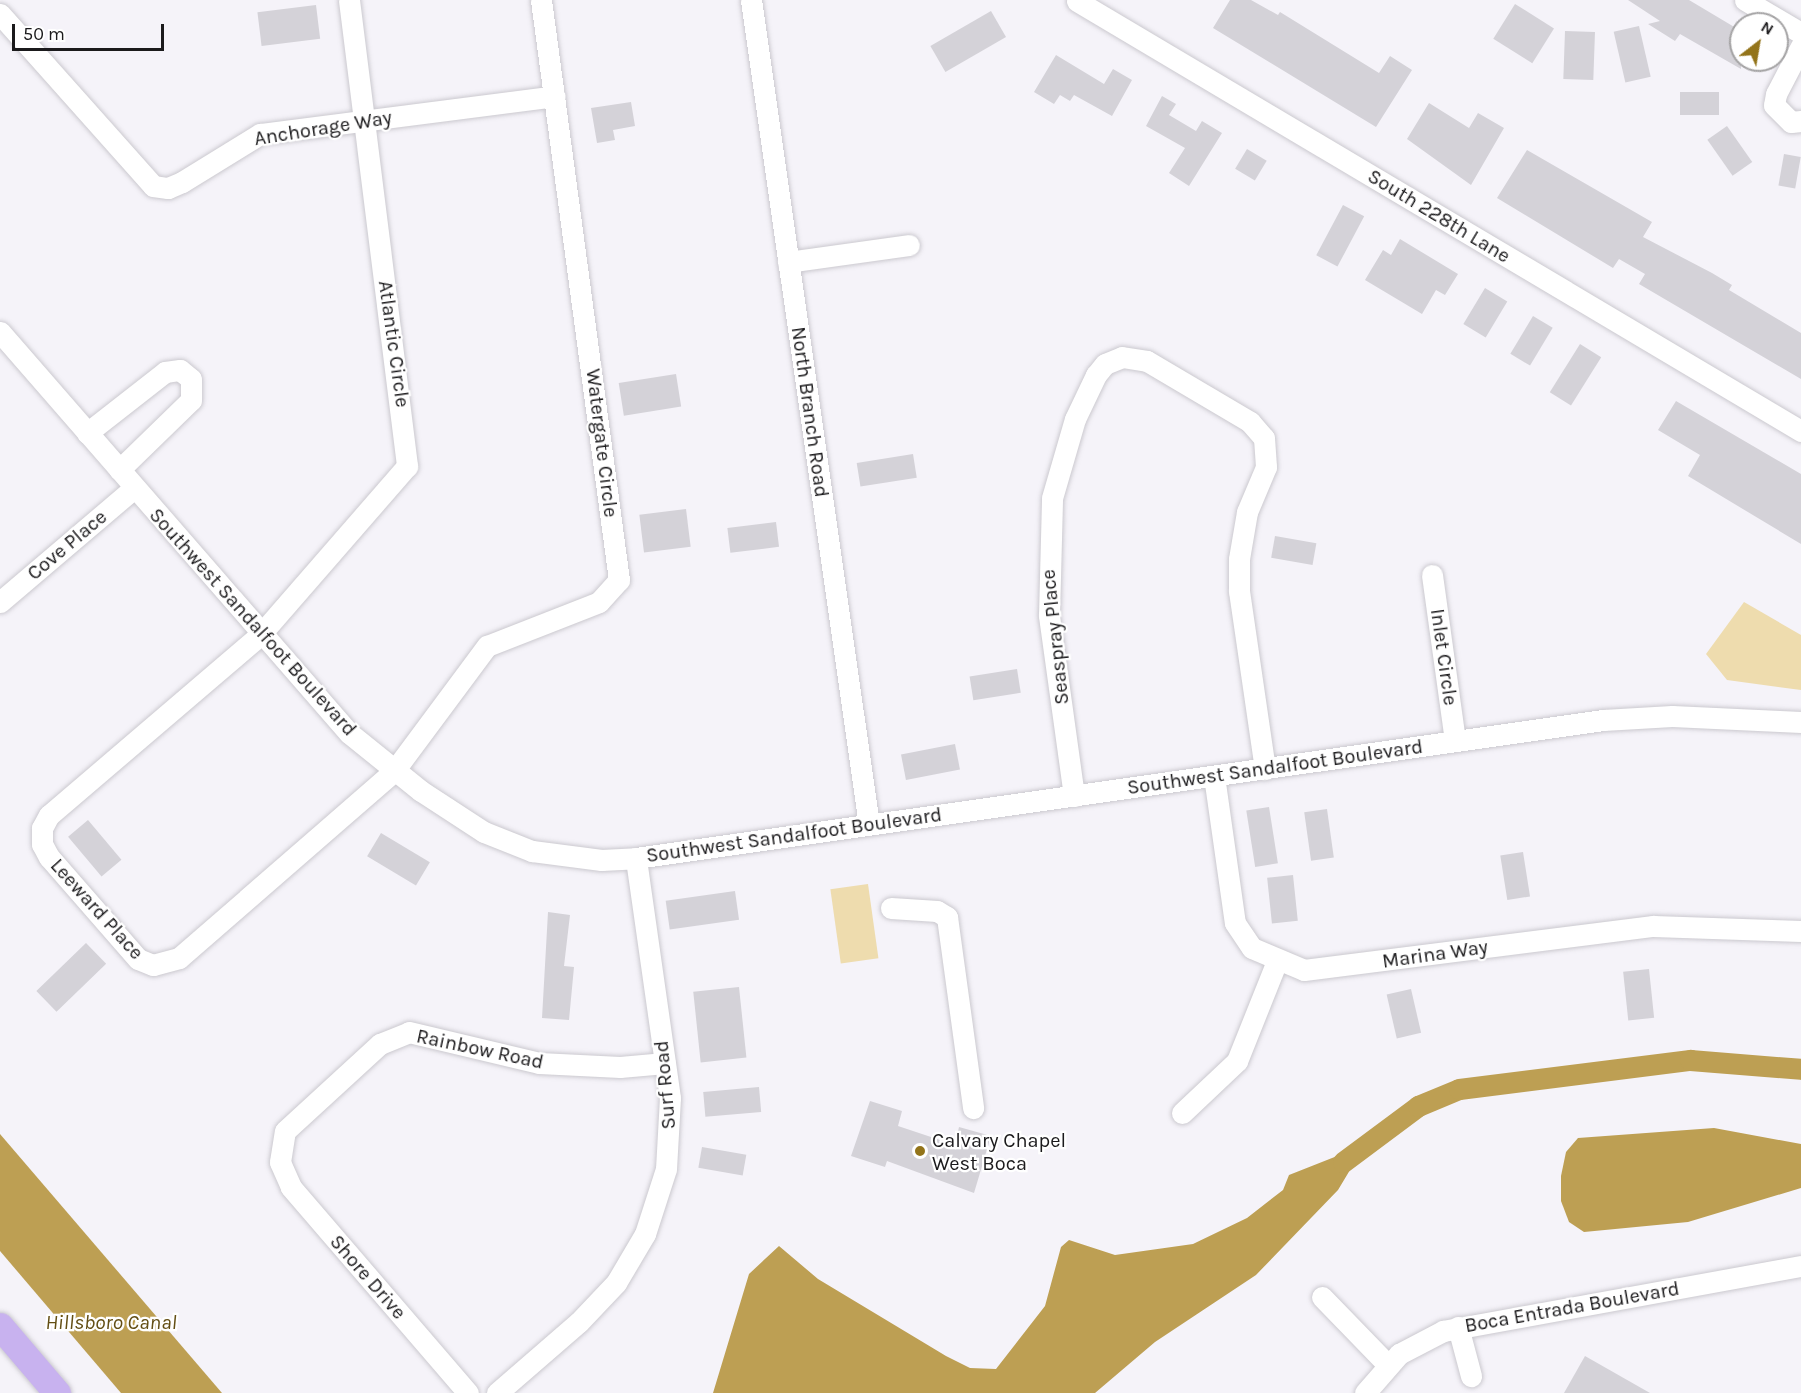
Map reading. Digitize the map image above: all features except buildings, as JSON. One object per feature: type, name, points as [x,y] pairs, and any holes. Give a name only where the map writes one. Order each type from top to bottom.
[{"type":"main road","points":[[0,1326],[57,1393]]},
{"type":"street","name":"Atlantic Circle","points":[[261,635],[407,466],[349,0]]},
{"type":"street","name":"Watergate Circle","points":[[394,771],[487,646],[599,602],[619,580],[542,0]]},
{"type":"street","name":"North Branch Road","points":[[751,0],[869,825]]},
{"type":"street","points":[[1745,0],[1801,33]]},
{"type":"street","name":"South 228th Lane","points":[[1077,1],[1801,431]]},
{"type":"street","name":"Anchorage Way","points":[[0,14],[153,186],[168,188],[182,182],[260,134],[555,96]]},
{"type":"street","points":[[1801,46],[1776,94],[1774,105],[1791,122],[1801,121]]},
{"type":"street","points":[[788,262],[909,245]]},
{"type":"street","name":"Southwest Sandalfoot Boulevard","points":[[2,340],[87,433],[261,635],[349,733],[394,771],[499,840],[567,858],[636,858],[1455,740],[1672,716],[1801,722]]},
{"type":"street","name":"Seaspray Place","points":[[1074,796],[1049,615],[1052,498],[1075,419],[1096,375],[1105,364],[1122,357],[1147,361],[1250,422],[1264,438],[1266,466],[1247,512],[1239,570],[1266,769]]},
{"type":"street","points":[[87,433],[165,372],[180,370],[191,379],[191,400],[119,470]]},
{"type":"street","name":"Cove Place","points":[[0,602],[134,488]]},
{"type":"street","name":"Inlet Circle","points":[[1432,575],[1455,740]]},
{"type":"street","name":"Leeward Place","points":[[261,635],[49,815],[42,828],[42,844],[49,857],[138,959],[165,965],[179,958],[394,771]]},
{"type":"street","name":"Marina Way","points":[[1214,776],[1235,923],[1252,948],[1277,961],[1319,970],[1653,926],[1801,931]]},
{"type":"street","name":"Surf Road","points":[[497,1393],[596,1305],[636,1253],[666,1169],[671,1116],[636,858]]},
{"type":"street","points":[[891,908],[937,911],[947,917],[973,1108]]},
{"type":"street","points":[[1182,1113],[1237,1061],[1277,961]]},
{"type":"street","name":"Rainbow Road","points":[[280,1155],[285,1131],[294,1119],[380,1044],[409,1032],[539,1063],[620,1067],[665,1063]]},
{"type":"street","name":"Shore Drive","points":[[280,1155],[291,1187],[468,1393]]},
{"type":"street","name":"Boca Entrada Boulevard","points":[[1365,1393],[1387,1364],[1428,1336],[1458,1327],[1801,1266]]},
{"type":"street","points":[[1322,1297],[1387,1364]]},
{"type":"street","points":[[1458,1327],[1471,1376]]},
{"type":"shaded area","points":[[1744,602],[1801,635],[1801,690],[1727,680],[1706,654]]},
{"type":"shaded area","points":[[868,884],[878,958],[841,964],[830,889]]},
{"type":"water","points":[[1714,1128],[1801,1144],[1801,1188],[1688,1222],[1584,1232],[1569,1222],[1561,1201],[1561,1176],[1566,1152],[1578,1138]]},
{"type":"water","name":"Hillsboro Canal","points":[[0,1134],[222,1393],[121,1393],[0,1251]]},
{"type":"water","points":[[1365,1145],[1338,1190],[1256,1275],[1155,1342],[1095,1393],[713,1393],[749,1274],[779,1246],[818,1279],[946,1356],[970,1368],[996,1369],[1045,1306],[1061,1247],[1069,1240],[1115,1255],[1193,1244],[1247,1218],[1283,1190],[1289,1175]]},
{"type":"waterway","points":[[1343,1162],[1418,1106],[1459,1089],[1690,1060],[1801,1069]]},
{"type":"place","name":"Calvary Chapel West Boca","points":[[920,1151]]}]
